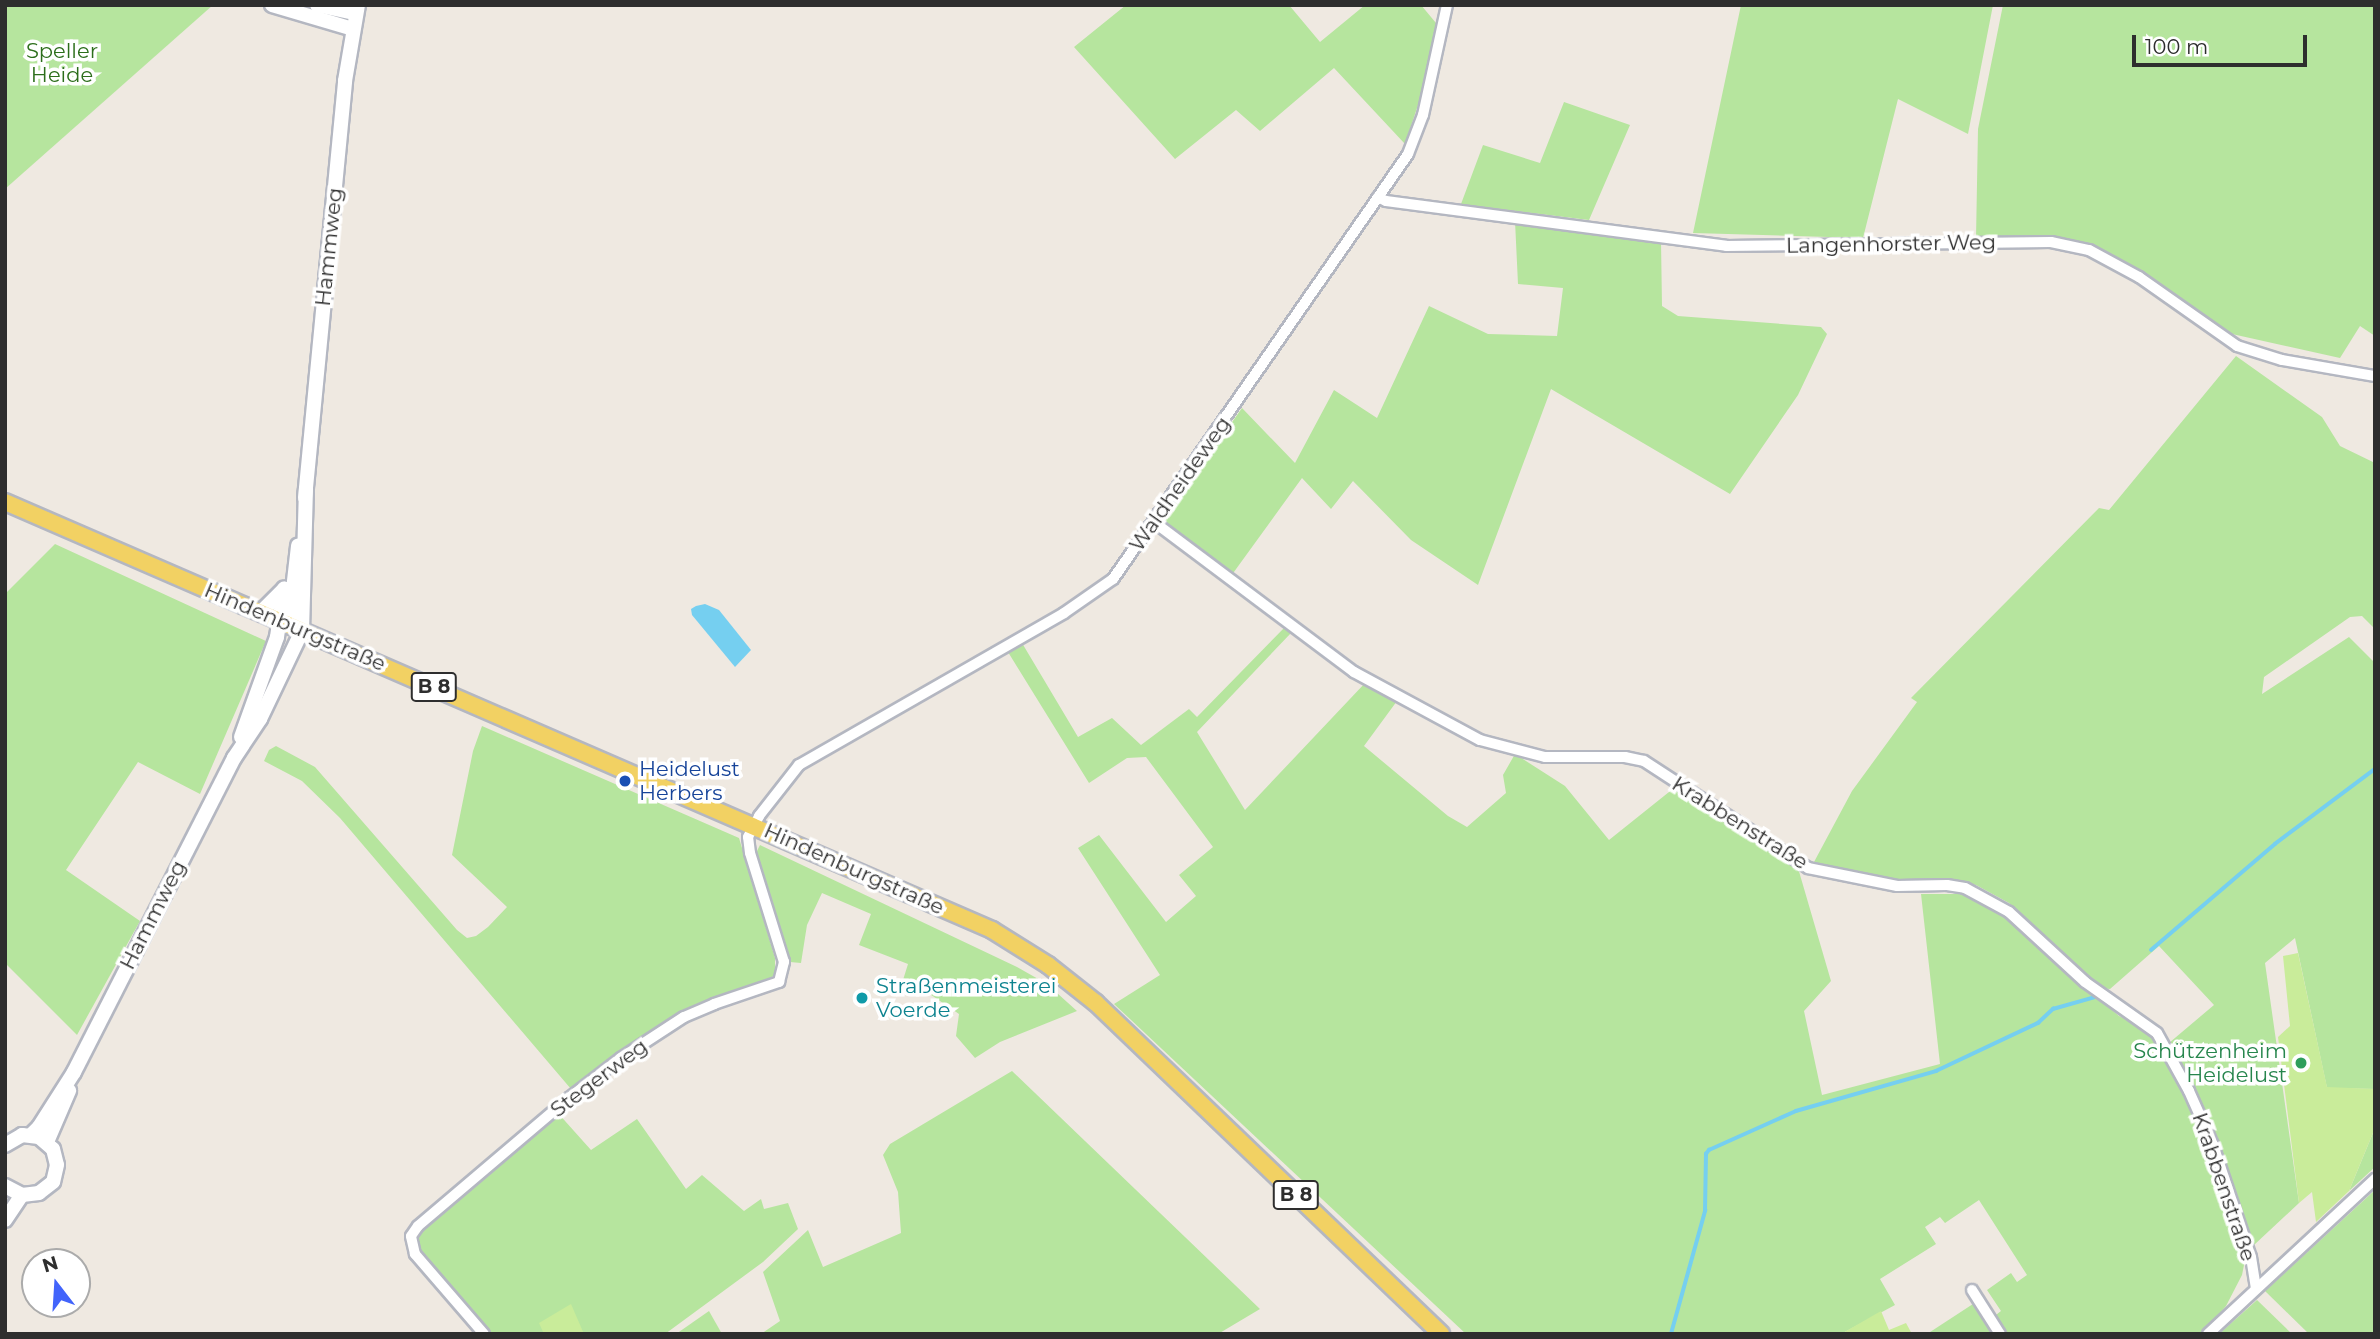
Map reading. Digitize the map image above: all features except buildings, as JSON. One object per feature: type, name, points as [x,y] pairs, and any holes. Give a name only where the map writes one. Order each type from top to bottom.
[{"type":"main road","points":[[272,5],[353,29]]},
{"type":"main road","points":[[317,5],[357,9]]},
{"type":"main road","name":"Hammweg","points":[[234,756],[260,719],[291,625],[345,81],[357,9]]},
{"type":"main road","name":"Hammweg","points":[[291,625],[284,589],[306,489]]},
{"type":"main road","name":"Hindenburgstraße","points":[[5,502],[754,824],[992,930],[1048,965],[1096,1003],[1441,1334]]},
{"type":"main road","points":[[261,612],[284,589]]},
{"type":"main road","name":"Hammweg","points":[[31,1135],[74,1072],[234,756],[278,637],[291,625]]},
{"type":"main road","name":"Hammweg","points":[[47,1142],[74,1072]]},
{"type":"main road","points":[[5,1145],[14,1138],[31,1135],[47,1142],[58,1165],[52,1182],[39,1193],[22,1195],[5,1187]]},
{"type":"main road","points":[[5,1220],[22,1195]]},
{"type":"street","name":"Waldheideweg","points":[[754,824],[799,765],[1086,600],[1113,579],[1408,154],[1423,115],[1447,5]]},
{"type":"street","name":"Langenhorster Weg","points":[[1378,197],[1386,201],[1726,246],[2050,242],[2089,250],[2139,277],[2237,346],[2282,359],[2375,376]]},
{"type":"street","name":"Krabbenstraße","points":[[1154,522],[1354,672],[1480,740],[1545,757],[1625,757],[1644,761],[1808,868],[1897,886],[1947,885],[1965,888],[2009,912],[2085,982],[2158,1033],[2189,1091],[2213,1145],[2250,1257],[2256,1289]]},
{"type":"street","name":"Stegerweg","points":[[484,1334],[420,1261],[415,1254],[411,1237],[435,1211],[621,1058],[684,1017],[779,982],[784,962],[750,853],[748,837],[754,824]]},
{"type":"street","points":[[2208,1334],[2375,1179]]},
{"type":"street","points":[[1972,1290],[2000,1334]]},
{"type":"green space","name":"Speller Heide","points":[[5,5],[213,5],[5,189]]},
{"type":"green space","points":[[1126,5],[1289,5],[1320,42],[1365,5],[1421,5],[1436,23],[1422,93],[1405,144],[1334,68],[1260,131],[1236,110],[1175,159],[1074,47]]},
{"type":"green space","points":[[1741,5],[1993,5],[1968,134],[1898,99],[1863,238],[1693,233]]},
{"type":"green space","points":[[2003,5],[2375,5],[2375,336],[2360,326],[2340,358],[2232,334],[2148,277],[2086,244],[2062,239],[1976,238],[1978,129]]},
{"type":"green space","points":[[1564,102],[1630,125],[1589,220],[1461,204],[1483,145],[1540,163]]},
{"type":"green space","points":[[1515,221],[1661,241],[1662,306],[1678,316],[1821,327],[1827,334],[1798,395],[1730,494],[1551,389],[1478,585],[1411,540],[1353,481],[1331,509],[1302,478],[1231,576],[1162,522],[1242,408],[1295,463],[1334,390],[1377,418],[1429,306],[1488,334],[1557,336],[1563,288],[1518,284]]},
{"type":"green space","points":[[2236,356],[2322,417],[2340,446],[2375,463],[2375,629],[2362,616],[2350,617],[2264,677],[2262,694],[2349,637],[2375,663],[2375,1089],[2327,1088],[2295,938],[2265,963],[2299,1203],[2254,1245],[2195,1090],[2169,1043],[2214,1005],[2159,946],[2110,989],[2099,988],[2009,903],[1976,885],[1935,879],[1892,880],[1814,862],[1852,791],[1917,702],[1911,698],[2099,508],[2109,510]]},
{"type":"green space","points":[[55,544],[266,641],[200,794],[138,762],[66,870],[140,921],[77,1035],[5,963],[5,594]]},
{"type":"green space","points":[[1285,627],[1291,633],[1197,732],[1245,810],[1366,682],[1397,701],[1364,746],[1448,816],[1467,827],[1506,793],[1503,775],[1515,754],[1565,786],[1609,840],[1674,788],[1798,868],[1831,981],[1804,1011],[1822,1095],[1940,1064],[1921,894],[1964,894],[2006,918],[2119,1016],[2144,1027],[2166,1060],[2200,1129],[2240,1239],[2245,1260],[2242,1275],[2226,1306],[2202,1334],[2002,1334],[1992,1318],[2001,1311],[1987,1290],[2011,1273],[2017,1282],[2027,1275],[1979,1200],[1945,1223],[1940,1217],[1925,1227],[1936,1244],[1880,1279],[1895,1305],[1841,1334],[1466,1334],[1114,1004],[1160,975],[1078,848],[1099,835],[1166,922],[1196,896],[1179,875],[1213,847],[1146,757],[1127,758],[1089,783],[1008,652],[1022,643],[1078,737],[1112,718],[1141,745],[1189,709],[1197,717]]},
{"type":"green space","points":[[482,726],[739,838],[775,958],[775,973],[770,980],[689,1008],[571,1089],[340,818],[302,781],[264,761],[269,750],[276,746],[315,767],[457,930],[467,938],[476,936],[488,927],[507,907],[452,855],[473,751]]},
{"type":"green space","points":[[760,845],[1017,967],[1047,984],[1077,1011],[1000,1042],[975,1058],[956,1036],[959,1014],[921,988],[903,980],[908,964],[859,945],[871,914],[822,893],[807,925],[801,963],[790,962],[756,853]]},
{"type":"green space","name":"Schützenheim Heidelust","points":[[2298,953],[2327,1087],[2375,1089],[2375,1128],[2349,1191],[2316,1222],[2312,1192],[2299,1203],[2278,1037],[2290,1026],[2283,956]]},
{"type":"green space","points":[[1012,1071],[1260,1309],[1218,1334],[761,1334],[780,1321],[763,1272],[808,1230],[823,1267],[901,1233],[898,1192],[883,1155],[890,1144]]},
{"type":"green space","points":[[557,1112],[591,1150],[637,1119],[686,1189],[702,1175],[744,1211],[761,1199],[764,1209],[788,1203],[798,1229],[763,1262],[665,1334],[489,1334],[416,1247],[416,1239],[422,1230]]},
{"type":"green space","points":[[2375,1128],[2375,1167],[2349,1191]]},
{"type":"green space","points":[[2375,1190],[2375,1334],[2309,1334],[2265,1291]]},
{"type":"green space","points":[[2257,1300],[2292,1334],[2219,1334]]},
{"type":"green space","points":[[1976,1302],[1996,1334],[1927,1334]]},
{"type":"green space","points":[[571,1304],[584,1334],[544,1334],[539,1323]]},
{"type":"green space","points":[[709,1311],[722,1334],[676,1334]]},
{"type":"green space","points":[[1881,1311],[1889,1330],[1906,1323],[1912,1334],[1841,1334]]},
{"type":"water","points":[[705,604],[719,610],[751,650],[735,667],[692,615],[691,609]]},
{"type":"waterway","points":[[2151,950],[2275,844],[2375,769]]},
{"type":"waterway","points":[[1671,1334],[1705,1211],[1706,1154],[1709,1150],[1796,1111],[1936,1071],[2038,1023],[2053,1009],[2095,997]]},
{"type":"place","name":"Heidelust Herbers","points":[[625,781]]},
{"type":"place","name":"Straßenmeisterei Voerde","points":[[862,998]]},
{"type":"place","name":"Schützenheim Heidelust","points":[[2301,1063]]}]
